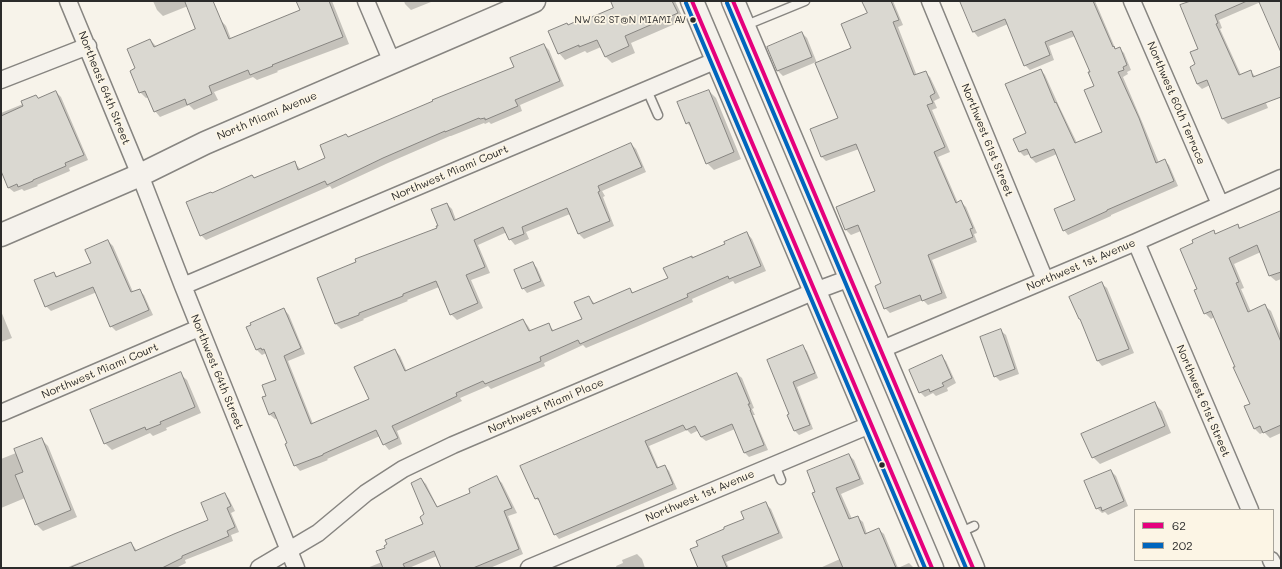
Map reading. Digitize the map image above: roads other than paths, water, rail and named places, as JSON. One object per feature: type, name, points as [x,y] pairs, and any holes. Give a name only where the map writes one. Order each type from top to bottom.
[{"type":"main road","name":"North Miami Avenue","points":[[1,235],[140,175],[205,143],[534,1]]},
{"type":"main road","points":[[692,1],[932,568]]},
{"type":"main road","points":[[733,1],[880,350],[966,530],[973,568]]},
{"type":"street","name":"Northeast 64th Street","points":[[68,1],[88,46],[140,175]]},
{"type":"street","points":[[366,1],[392,62]]},
{"type":"street","name":"Northwest 61st Street","points":[[930,1],[1045,280]]},
{"type":"street","name":"Northwest 60th Terrace","points":[[1132,1],[1220,204]]},
{"type":"street","points":[[1,80],[88,46]]},
{"type":"street","name":"Northwest Miami Court","points":[[183,286],[717,60]]},
{"type":"street","name":"Northwest 64th Street","points":[[140,175],[296,568]]},
{"type":"street","name":"Northwest 1st Avenue","points":[[880,350],[1136,242],[1281,178]]},
{"type":"street","name":"Northwest 61st Street","points":[[1136,242],[1250,509]]},
{"type":"street","name":"Northwest Miami Place","points":[[259,568],[318,533],[366,493],[403,469],[454,445],[850,278]]},
{"type":"street","name":"Northwest Miami Court","points":[[1,413],[200,328]]},
{"type":"street","name":"Northwest 1st Avenue","points":[[529,568],[872,424]]},
{"type":"lane","points":[[744,26],[805,1]]},
{"type":"lane","points":[[647,90],[658,115]]},
{"type":"lane","points":[[775,465],[781,480]]},
{"type":"place","name":"NW 62 ST@N MIAMI AV","points":[[693,20]]}]
